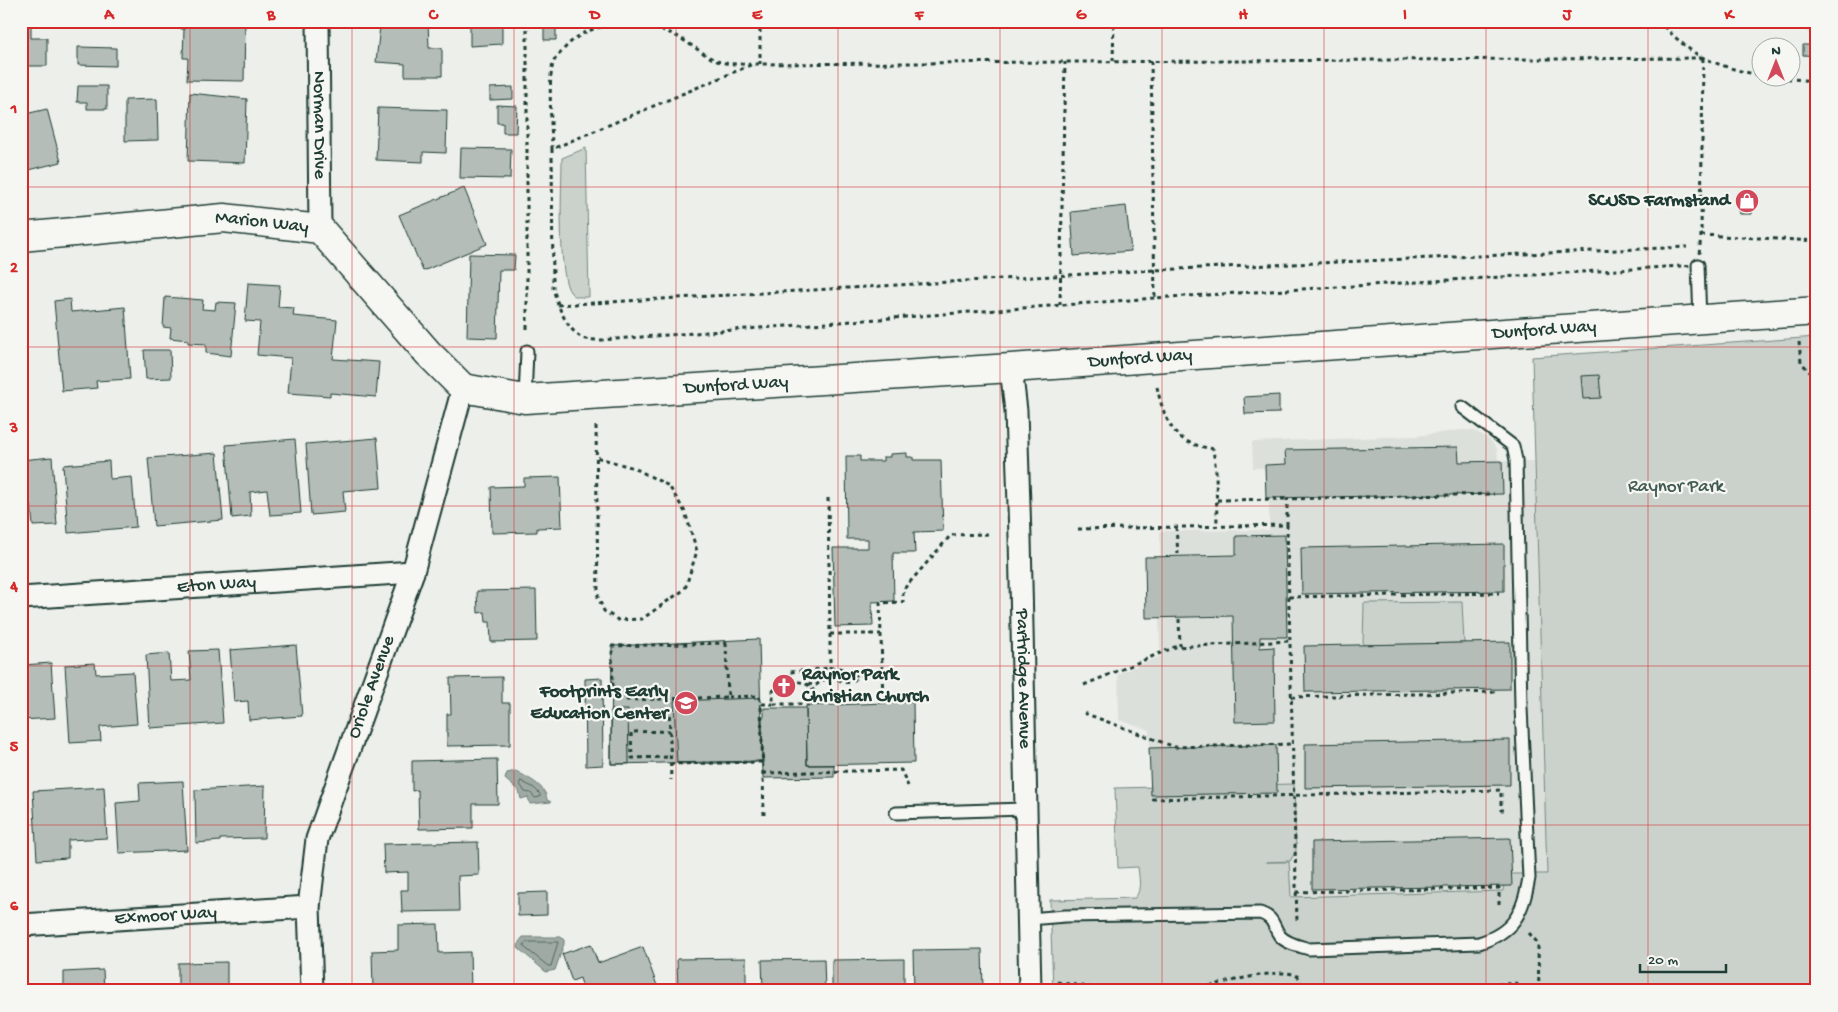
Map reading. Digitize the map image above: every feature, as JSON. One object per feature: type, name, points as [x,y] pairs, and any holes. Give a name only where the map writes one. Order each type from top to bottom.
[{"type":"street","name":"Norman Drive","points":[[318,21],[320,229]]},
{"type":"street","name":"Marion Way","points":[[21,237],[224,218],[320,229],[428,353],[463,388]]},
{"type":"street","name":"Dunford Way","points":[[463,388],[525,399],[1011,368],[1817,311]]},
{"type":"street","name":"Partridge Avenue","points":[[1011,368],[1016,411],[1020,537],[1030,991]]},
{"type":"street","name":"Oriole Avenue","points":[[312,991],[309,907],[317,839],[413,572],[463,388]]},
{"type":"street","name":"Eton Way","points":[[21,598],[413,572]]},
{"type":"street","name":"Exmoor Way","points":[[21,925],[309,907]]},
{"type":"lane","points":[[1698,265],[1700,320]]},
{"type":"lane","points":[[525,399],[527,352]]},
{"type":"lane","points":[[1029,919],[1065,916],[1260,913],[1268,916],[1274,923],[1280,936],[1309,949],[1479,943],[1495,938],[1513,922],[1523,902],[1529,878],[1521,707],[1516,460],[1513,446],[1462,407]]},
{"type":"lane","points":[[896,813],[1026,809]]},
{"type":"path","points":[[527,21],[527,352]]},
{"type":"path","points":[[760,21],[760,64]]},
{"type":"path","points":[[1113,62],[1114,21]]},
{"type":"path","points":[[1658,21],[1702,58]]},
{"type":"path","points":[[1702,58],[1701,235],[1698,265],[1155,298],[602,340],[584,339],[570,326],[558,305],[553,288],[551,80],[554,60],[570,42],[591,30],[612,24],[640,24],[670,33],[696,47],[714,60],[730,64],[1702,58],[1750,72]]},
{"type":"path","points":[[1060,305],[1065,62]]},
{"type":"path","points":[[1151,62],[1155,298]]},
{"type":"path","points":[[552,149],[753,64]]},
{"type":"path","points":[[1800,80],[1817,82]]},
{"type":"path","points":[[1701,235],[1817,241]]},
{"type":"path","points":[[558,305],[1154,270],[1700,247]]},
{"type":"path","points":[[1798,342],[1801,362],[1817,380]]},
{"type":"path","points":[[1157,387],[1160,400],[1172,429],[1184,440],[1213,449],[1217,526]]},
{"type":"path","points":[[596,426],[596,458],[598,597],[604,611],[618,620],[642,619],[685,589],[697,551],[685,512],[669,486],[634,468],[596,458]]},
{"type":"path","points":[[1217,500],[1494,494]]},
{"type":"path","points":[[828,498],[830,668]]},
{"type":"path","points":[[1287,499],[1297,945]]},
{"type":"path","points":[[1078,529],[1287,526]]},
{"type":"path","points":[[1176,527],[1178,554]]},
{"type":"path","points":[[883,702],[880,603],[903,602],[903,590],[951,535],[989,534]]},
{"type":"path","points":[[1289,597],[1501,594]]},
{"type":"path","points":[[1179,619],[1180,646]]},
{"type":"path","points":[[830,634],[881,634]]},
{"type":"path","points":[[1084,685],[1174,647],[1290,641]]},
{"type":"path","points":[[728,697],[726,643],[612,646],[613,691],[627,700],[669,698],[728,697],[758,696],[761,704],[764,814]]},
{"type":"path","points":[[790,681],[790,672],[830,668],[840,668],[848,673],[860,676],[882,672]]},
{"type":"path","points":[[773,704],[773,691],[782,682],[790,681],[816,685],[827,678],[851,683],[860,676]]},
{"type":"path","points":[[761,704],[817,704],[815,691],[808,684]]},
{"type":"path","points":[[1292,697],[1497,692]]},
{"type":"path","points":[[669,698],[671,780]]},
{"type":"path","points":[[1084,713],[1174,748],[1293,744]]},
{"type":"path","points":[[670,731],[631,732],[632,758],[670,758]]},
{"type":"path","points":[[670,764],[763,762]]},
{"type":"path","points":[[763,773],[901,770],[908,786]]},
{"type":"path","points":[[1152,799],[1501,790]]},
{"type":"path","points":[[1296,892],[1499,888],[1500,912],[1532,936],[1536,942],[1538,948],[1539,991]]},
{"type":"path","points":[[1186,991],[1243,979],[1286,973],[1296,976],[1300,980],[1302,990],[1429,989],[1522,983]]},
{"type":"path","points":[[1057,982],[1114,991]]},
{"type":"shaded area","points":[[1789,21],[1817,21],[1817,38]]},
{"type":"shaded area","points":[[1472,430],[1490,440],[1497,449],[1498,461],[1535,461],[1547,874],[1511,874],[1504,891],[1290,897],[1289,862],[1118,868],[1115,788],[1151,787],[1149,730],[1119,720],[1118,674],[1163,655],[1160,648],[1159,618],[1146,618],[1145,557],[1160,557],[1160,531],[1269,530],[1269,498],[1266,498],[1265,468],[1253,468],[1252,442],[1416,436]]},
{"type":"green space","points":[[586,148],[589,297],[581,297],[571,293],[564,269],[561,229],[562,158]]},
{"type":"green space","name":"Raynor Park","points":[[1817,337],[1817,991],[1053,991],[1050,900],[1135,898],[1139,891],[1138,867],[1118,868],[1115,788],[1294,784],[1296,851],[1290,861],[1266,862],[1289,862],[1291,897],[1503,891],[1504,883],[1511,874],[1547,874],[1532,357]]},
{"type":"green space","points":[[1462,602],[1464,643],[1363,645],[1364,603]]},
{"type":"water","points":[[516,771],[540,786],[547,800],[551,802],[530,804],[528,797],[521,799],[519,791],[505,779],[507,773]]},
{"type":"water","points":[[523,937],[561,937],[564,940],[555,970],[546,972],[518,948],[519,942]]},
{"type":"building","points":[[21,21],[31,21],[31,38],[47,38],[47,66],[21,66]]},
{"type":"building","points":[[181,21],[245,21],[244,81],[187,80],[188,58],[183,58],[184,29],[181,29]]},
{"type":"building","points":[[392,21],[428,21],[429,48],[442,48],[442,76],[405,76],[405,64],[376,62],[380,26],[392,26]]},
{"type":"building","points":[[470,21],[502,21],[502,44],[470,46]]},
{"type":"building","points":[[544,25],[556,25],[556,40],[544,40]]},
{"type":"building","points":[[1803,45],[1817,45],[1817,56],[1803,55]]},
{"type":"building","points":[[78,47],[116,48],[116,66],[78,65]]},
{"type":"building","points":[[78,86],[107,86],[107,109],[87,109],[87,102],[77,102]]},
{"type":"building","points":[[513,87],[513,99],[490,100],[490,88]]},
{"type":"building","points":[[190,93],[247,99],[245,163],[188,161]]},
{"type":"building","points":[[157,99],[158,140],[125,141],[125,100]]},
{"type":"building","points":[[497,105],[517,106],[516,133],[503,133],[503,123],[497,123]]},
{"type":"building","points":[[378,108],[447,110],[446,153],[423,152],[423,162],[376,160]]},
{"type":"building","points":[[47,109],[61,162],[21,172],[21,115]]},
{"type":"building","points":[[461,148],[511,149],[510,179],[460,178]]},
{"type":"building","points":[[464,188],[487,244],[423,271],[399,215]]},
{"type":"building","points":[[1739,203],[1752,203],[1752,214],[1739,214]]},
{"type":"building","points":[[1126,206],[1131,251],[1074,256],[1071,212]]},
{"type":"building","points":[[469,254],[515,255],[514,270],[499,270],[497,338],[467,337]]},
{"type":"building","points":[[248,283],[280,285],[278,307],[294,308],[293,316],[337,320],[333,359],[379,362],[376,397],[330,393],[330,396],[288,393],[291,358],[257,355],[260,322],[245,321]]},
{"type":"building","points":[[165,297],[203,300],[202,309],[215,310],[216,302],[236,303],[231,356],[206,353],[206,344],[188,343],[188,340],[170,338],[171,328],[163,327]]},
{"type":"building","points":[[70,299],[71,312],[125,307],[130,379],[96,381],[97,388],[62,391],[54,301]]},
{"type":"building","points":[[144,350],[170,350],[171,378],[146,379]]},
{"type":"building","points":[[1599,375],[1601,398],[1583,399],[1581,376]]},
{"type":"building","points":[[1279,395],[1279,413],[1245,414],[1244,397]]},
{"type":"building","points":[[377,438],[381,488],[343,491],[345,512],[311,515],[306,444]]},
{"type":"building","points":[[295,439],[301,513],[270,515],[267,490],[250,492],[251,516],[232,518],[226,445]]},
{"type":"building","points":[[1458,447],[1459,462],[1502,461],[1503,494],[1266,498],[1265,465],[1286,464],[1285,450]]},
{"type":"building","points":[[217,453],[223,520],[154,526],[148,458]]},
{"type":"building","points":[[907,453],[907,457],[913,457],[913,460],[941,460],[943,531],[914,532],[915,553],[893,553],[894,601],[872,602],[873,626],[835,627],[833,548],[868,548],[868,539],[847,539],[846,456],[860,456],[860,461],[883,461],[883,457],[890,457],[890,454]]},
{"type":"building","points":[[52,457],[57,525],[33,526],[31,505],[21,505],[21,460]]},
{"type":"building","points":[[109,461],[110,479],[132,477],[136,527],[68,533],[63,465]]},
{"type":"building","points":[[560,477],[562,527],[537,528],[537,532],[492,533],[491,487],[524,486],[524,478]]},
{"type":"building","points":[[1285,535],[1287,637],[1260,637],[1260,648],[1274,647],[1275,721],[1235,722],[1233,616],[1146,618],[1145,557],[1236,555],[1236,536]]},
{"type":"building","points":[[1504,544],[1504,591],[1302,594],[1301,548]]},
{"type":"building","points":[[536,590],[537,641],[491,642],[490,622],[486,622],[485,612],[478,613],[477,591]]},
{"type":"building","name":"Footprints Early Education Center","points":[[759,639],[762,761],[611,764],[612,646]]},
{"type":"building","points":[[1510,642],[1510,689],[1305,692],[1304,646]]},
{"type":"building","points":[[296,645],[302,716],[249,720],[248,701],[234,702],[230,650]]},
{"type":"building","points":[[218,650],[223,723],[150,728],[146,655],[169,653],[171,681],[191,680],[189,651]]},
{"type":"building","points":[[51,663],[55,718],[21,720],[21,671],[23,670],[23,665]]},
{"type":"building","points":[[95,663],[96,674],[133,672],[137,724],[100,727],[101,741],[70,743],[65,665]]},
{"type":"building","points":[[502,677],[502,703],[510,703],[510,745],[447,746],[447,714],[451,714],[450,678]]},
{"type":"building","points":[[602,678],[603,765],[586,766],[585,679]]},
{"type":"building","points":[[759,698],[761,704],[763,762],[677,764],[674,701]]},
{"type":"building","points":[[913,702],[914,763],[807,765],[806,706]]},
{"type":"building","points":[[764,708],[806,708],[807,765],[834,765],[834,777],[763,778],[762,717],[764,717]]},
{"type":"building","points":[[611,710],[628,710],[629,764],[611,764]]},
{"type":"building","points":[[1510,740],[1510,785],[1305,788],[1305,744]]},
{"type":"building","points":[[1276,745],[1277,793],[1151,795],[1149,748]]},
{"type":"building","points":[[497,759],[498,804],[473,804],[473,828],[419,829],[418,790],[412,791],[412,761]]},
{"type":"building","points":[[183,781],[187,850],[119,853],[116,803],[140,801],[139,783]]},
{"type":"building","points":[[265,786],[264,838],[220,839],[220,841],[196,843],[195,790]]},
{"type":"building","points":[[104,787],[107,838],[68,840],[68,858],[37,860],[33,791]]},
{"type":"building","points":[[21,810],[23,810],[26,867],[21,867]]},
{"type":"building","points":[[1510,838],[1512,886],[1312,889],[1312,842]]},
{"type":"building","points":[[478,842],[479,875],[458,876],[459,911],[402,912],[401,890],[408,890],[408,872],[384,873],[383,844]]},
{"type":"building","points":[[547,892],[547,915],[518,916],[518,893]]},
{"type":"building","points":[[438,924],[439,953],[470,952],[471,991],[373,991],[372,951],[398,950],[398,925]]},
{"type":"building","points":[[591,944],[598,963],[643,947],[659,991],[584,991],[580,978],[572,981],[562,954]]},
{"type":"building","points":[[982,949],[983,991],[914,991],[913,950]]},
{"type":"building","points":[[746,958],[746,991],[678,991],[677,959]]},
{"type":"building","points":[[824,959],[825,991],[763,991],[762,960]]},
{"type":"building","points":[[904,959],[904,991],[832,991],[832,960]]},
{"type":"building","points":[[227,962],[227,991],[178,991],[178,963]]},
{"type":"building","points":[[103,970],[104,991],[64,991],[64,972]]},
{"type":"place","name":"SCUSD Farmstand","points":[[1747,201]]},
{"type":"place","name":"Raynor Park Christian Church","points":[[784,686]]},
{"type":"place","name":"Footprints Early Education Center","points":[[686,703]]}]
